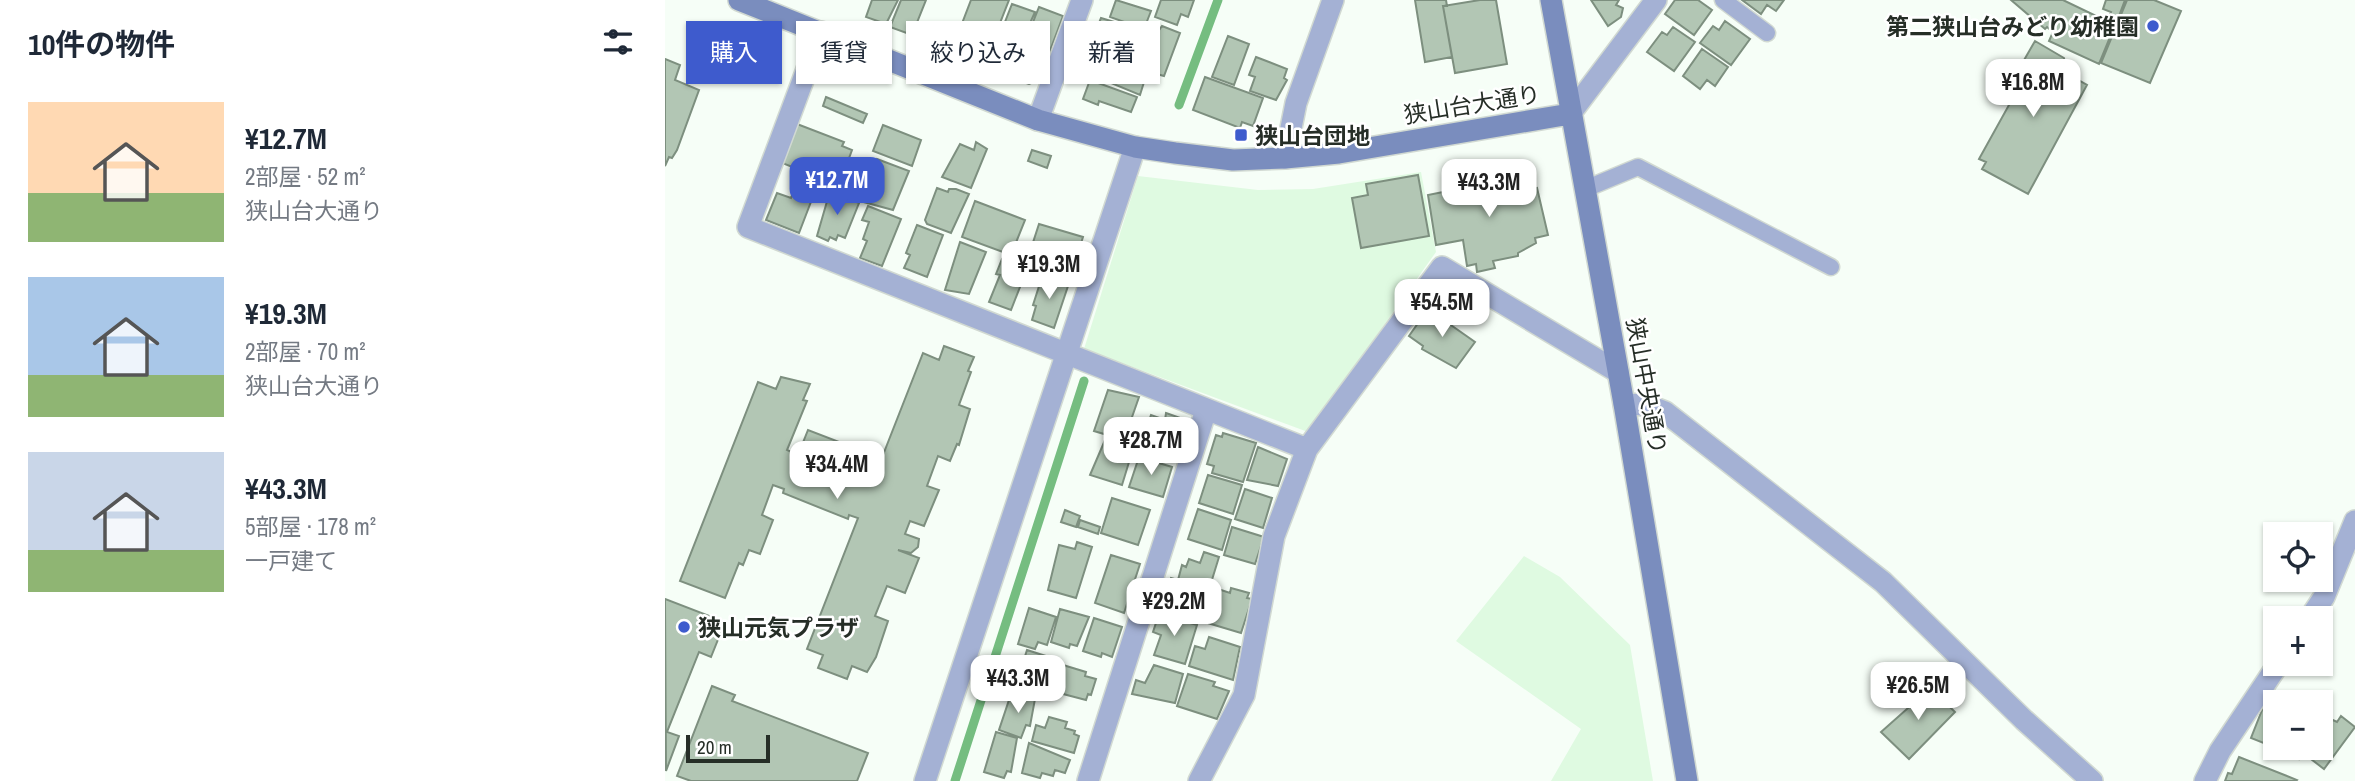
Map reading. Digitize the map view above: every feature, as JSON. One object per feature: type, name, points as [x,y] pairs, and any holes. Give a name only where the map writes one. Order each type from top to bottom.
[{"type":"street","name":"狭山台大通り","points":[[739,0],[796,22]]},
{"type":"street","points":[[1038,120],[1082,0]]},
{"type":"street","points":[[1285,158],[1296,103],[1333,0]]},
{"type":"street","name":"狭山中央通り","points":[[1551,0],[1624,404],[1687,781]]},
{"type":"street","points":[[1570,114],[1656,0]]},
{"type":"street","name":"狭山台大通り","points":[[892,61],[1038,120],[1135,147],[1233,160],[1339,153],[1570,114]]},
{"type":"street","points":[[802,84],[748,227],[1307,449]]},
{"type":"street","points":[[925,781],[1135,147]]},
{"type":"street","points":[[1199,781],[1244,695],[1274,536],[1307,449],[1442,267],[1618,372]]},
{"type":"street","points":[[1624,404],[1647,405],[1665,412],[1883,582],[2024,720],[2092,781]]},
{"type":"street","points":[[1088,781],[1206,410]]},
{"type":"street","points":[[2318,606],[2355,520]]},
{"type":"street","points":[[2205,781],[2220,751],[2270,676]]},
{"type":"lane","points":[[1723,0],[1767,33]]},
{"type":"lane","points":[[1585,189],[1638,167],[1831,267]]},
{"type":"shaded area","points":[[1421,172],[1436,252],[1308,432],[1084,349],[1138,176],[1258,190],[1313,189]]},
{"type":"shaded area","points":[[1524,556],[1560,577],[1630,645],[1653,781],[1551,781],[1581,729],[1456,641]]},
{"type":"building","points":[[872,0],[898,0],[888,21],[866,17]]},
{"type":"building","points":[[901,0],[926,0],[918,21],[906,21],[906,33],[892,28]]},
{"type":"building","points":[[971,0],[1009,0],[1001,21],[963,21]]},
{"type":"building","points":[[1116,0],[1151,11],[1147,21],[1121,21],[1110,17]]},
{"type":"building","points":[[1161,0],[1194,0],[1188,17],[1181,14],[1177,25],[1155,17]]},
{"type":"building","points":[[1415,0],[1446,0],[1447,6],[1443,6],[1452,57],[1425,62]]},
{"type":"building","points":[[1496,0],[1507,64],[1455,73],[1443,6]]},
{"type":"building","points":[[1591,0],[1619,0],[1616,5],[1623,8],[1621,17],[1608,26]]},
{"type":"building","points":[[1675,0],[1698,0],[1712,10],[1694,35],[1665,14]]},
{"type":"building","points":[[1742,0],[1784,0],[1776,11],[1767,5],[1761,14]]},
{"type":"building","points":[[2011,0],[2063,0],[2115,25],[2099,64],[2049,41],[2053,32],[2047,27],[2045,29]]},
{"type":"building","points":[[2106,0],[2125,0],[2116,24],[2107,21],[2111,12],[2103,9]]},
{"type":"building","points":[[2127,0],[2154,0],[2181,11],[2150,83],[2101,63]]},
{"type":"building","points":[[1012,4],[1035,12],[1031,21],[1005,21]]},
{"type":"building","points":[[1039,7],[1063,16],[1050,51],[1050,21],[1033,21]]},
{"type":"building","points":[[1725,21],[1750,39],[1731,65],[1700,43],[1713,26],[1719,30]]},
{"type":"building","points":[[1162,26],[1180,33],[1164,76],[1160,75]]},
{"type":"building","points":[[1673,27],[1695,42],[1674,71],[1647,52],[1662,32],[1667,35]]},
{"type":"building","points":[[1228,36],[1249,44],[1234,85],[1212,77]]},
{"type":"building","points":[[2035,41],[2064,58],[2066,73],[2087,85],[2028,194],[1982,169],[1986,162],[1979,159],[2024,78],[2016,74]]},
{"type":"building","points":[[1702,49],[1728,67],[1715,86],[1707,80],[1700,89],[1683,76]]},
{"type":"building","points":[[1256,57],[1287,69],[1284,78],[1287,80],[1276,100],[1250,91],[1255,77],[1249,75]]},
{"type":"building","points":[[665,59],[680,65],[675,80],[699,90],[677,150],[672,158],[669,157],[665,166]]},
{"type":"building","points":[[1205,77],[1263,98],[1253,126],[1242,122],[1240,128],[1193,110]]},
{"type":"building","points":[[1089,84],[1101,84],[1137,97],[1131,112],[1099,101],[1098,105],[1083,99]]},
{"type":"building","points":[[1113,84],[1143,84],[1140,95]]},
{"type":"building","points":[[826,97],[867,114],[863,123],[823,106]]},
{"type":"building","points":[[797,124],[844,142],[842,146],[852,150],[839,185],[782,163]]},
{"type":"building","points":[[883,125],[921,140],[912,166],[873,151]]},
{"type":"building","points":[[976,142],[987,149],[971,188],[942,177],[960,144],[974,150]]},
{"type":"building","points":[[1032,150],[1051,156],[1047,168],[1028,161]]},
{"type":"building","points":[[877,159],[909,171],[893,210],[860,201]]},
{"type":"building","points":[[1497,163],[1501,188],[1530,183],[1531,189],[1537,188],[1548,235],[1535,238],[1536,243],[1518,253],[1518,256],[1493,261],[1495,268],[1477,272],[1476,264],[1467,266],[1463,240],[1436,245],[1428,195],[1458,189],[1459,195],[1480,191],[1475,167]]},
{"type":"building","points":[[1418,175],[1429,236],[1361,248],[1352,198],[1368,195],[1366,184]]},
{"type":"building","points":[[807,182],[817,186],[799,233],[766,220],[777,193],[791,198],[796,185],[804,189]]},
{"type":"building","points":[[937,188],[948,192],[949,189],[956,189],[969,194],[951,233],[927,224],[925,220]]},
{"type":"building","points":[[830,191],[859,203],[845,238],[838,235],[836,240],[830,237],[828,241],[817,236]]},
{"type":"building","points":[[975,201],[1025,220],[1011,255],[962,237]]},
{"type":"building","points":[[868,206],[901,219],[882,266],[860,258],[867,241],[863,239],[869,222],[862,220]]},
{"type":"building","points":[[1039,224],[1083,237],[1070,278],[1026,264]]},
{"type":"building","points":[[917,225],[943,235],[927,277],[904,268],[910,255],[906,253]]},
{"type":"building","points":[[960,242],[986,252],[969,294],[945,290]]},
{"type":"building","points":[[1002,259],[1027,269],[1011,310],[989,302],[1000,275],[996,274]]},
{"type":"building","points":[[1048,276],[1068,286],[1054,328],[1032,320],[1036,306],[1033,305],[1042,277]]},
{"type":"building","points":[[1428,309],[1475,342],[1456,368],[1422,349],[1423,346],[1409,336]]},
{"type":"building","points":[[944,346],[974,357],[959,405],[970,409],[959,445],[957,444],[950,461],[938,456],[927,486],[939,490],[924,526],[910,521],[905,534],[919,539],[918,547],[911,553],[898,550],[919,558],[905,593],[887,586],[875,616],[888,621],[876,657],[867,672],[852,666],[847,679],[818,668],[823,655],[807,649],[858,518],[849,515],[848,519],[783,493],[784,489],[773,485],[762,515],[773,520],[760,554],[749,550],[743,565],[739,563],[725,598],[680,581],[758,382],[776,389],[781,377],[810,384],[803,400],[807,401],[787,450],[798,455],[808,430],[873,455],[863,480],[872,483],[923,353],[939,360]]},
{"type":"building","points":[[1108,390],[1139,397],[1124,440],[1094,431]]},
{"type":"building","points":[[1166,413],[1189,421],[1177,458],[1140,447],[1151,415],[1165,420]]},
{"type":"building","points":[[1223,433],[1256,443],[1243,482],[1212,473],[1214,466],[1207,464],[1216,435],[1222,437]]},
{"type":"building","points":[[1105,440],[1133,449],[1122,485],[1090,475]]},
{"type":"building","points":[[1258,447],[1287,459],[1278,486],[1247,480]]},
{"type":"building","points":[[1139,457],[1172,467],[1163,497],[1129,487]]},
{"type":"building","points":[[1208,475],[1242,485],[1233,514],[1199,503]]},
{"type":"building","points":[[1245,489],[1272,498],[1263,528],[1235,519]]},
{"type":"building","points":[[1112,498],[1150,510],[1138,545],[1101,533]]},
{"type":"building","points":[[1198,509],[1231,520],[1222,550],[1188,539]]},
{"type":"building","points":[[1065,510],[1080,516],[1076,527],[1061,522]]},
{"type":"building","points":[[1080,520],[1100,527],[1098,534],[1078,527]]},
{"type":"building","points":[[1232,527],[1264,537],[1255,564],[1224,555]]},
{"type":"building","points":[[1077,542],[1092,547],[1076,598],[1048,590],[1059,545],[1075,549]]},
{"type":"building","points":[[1204,552],[1219,557],[1199,622],[1161,610],[1171,578],[1178,580],[1182,565],[1186,567],[1189,559],[1200,563]]},
{"type":"building","points":[[1111,555],[1140,564],[1124,613],[1095,603]]},
{"type":"building","points":[[1212,587],[1230,593],[1231,588],[1249,593],[1247,598],[1252,599],[1241,633],[1201,621]]},
{"type":"building","points":[[665,599],[725,622],[711,657],[699,652],[667,732],[679,736],[666,771]]},
{"type":"building","points":[[1029,608],[1056,617],[1047,645],[1038,642],[1035,649],[1018,644]]},
{"type":"building","points":[[1060,609],[1089,617],[1077,646],[1070,644],[1069,648],[1051,642]]},
{"type":"building","points":[[1159,614],[1197,625],[1185,664],[1154,655],[1161,635],[1153,632]]},
{"type":"building","points":[[1094,618],[1122,627],[1112,657],[1102,653],[1101,657],[1083,651]]},
{"type":"building","points":[[1209,637],[1240,647],[1233,680],[1189,666],[1195,646],[1205,649]]},
{"type":"building","points":[[1027,650],[1052,658],[1042,687],[1038,686],[1035,696],[1010,688],[1014,674],[1019,675]]},
{"type":"building","points":[[1063,665],[1086,672],[1085,676],[1096,679],[1091,695],[1088,694],[1086,700],[1044,689],[1050,669],[1061,673]]},
{"type":"building","points":[[1154,665],[1183,674],[1175,703],[1132,694],[1136,680],[1145,683]]},
{"type":"building","points":[[1188,674],[1215,682],[1213,686],[1229,691],[1217,719],[1177,706]]},
{"type":"building","points":[[1926,684],[1955,712],[1909,759],[1881,732],[1916,701],[1913,698]]},
{"type":"building","points":[[712,686],[735,695],[732,701],[868,753],[857,781],[691,781],[677,776]]},
{"type":"building","points":[[1012,691],[1035,699],[1030,726],[1026,725],[1021,738],[999,730]]},
{"type":"building","points":[[2263,708],[2263,743],[2251,738]]},
{"type":"building","points":[[2341,716],[2355,727],[2333,757],[2333,720],[2337,722]]},
{"type":"building","points":[[1049,717],[1067,722],[1065,728],[1075,731],[1074,734],[1079,736],[1074,753],[1032,741],[1036,725],[1045,728]]},
{"type":"building","points":[[996,732],[1017,738],[1011,772],[1007,771],[1004,778],[984,772]]},
{"type":"building","points":[[1029,743],[1070,760],[1065,773],[1055,770],[1053,776],[1042,773],[1040,778],[1022,773]]},
{"type":"building","points":[[2239,757],[2297,780],[2225,781],[2228,773],[2232,774]]},
{"type":"building","points":[[2312,760],[2331,760],[2324,769]]},
{"type":"waterway","points":[[1179,105],[1218,0]]},
{"type":"waterway","points":[[955,781],[1084,381]]},
{"type":"place","name":"第二狭山台みどり幼稚園","points":[[2153,26]]},
{"type":"place","name":"狭山台団地","points":[[1241,135]]},
{"type":"place","name":"狭山元気プラザ","points":[[684,627]]}]
